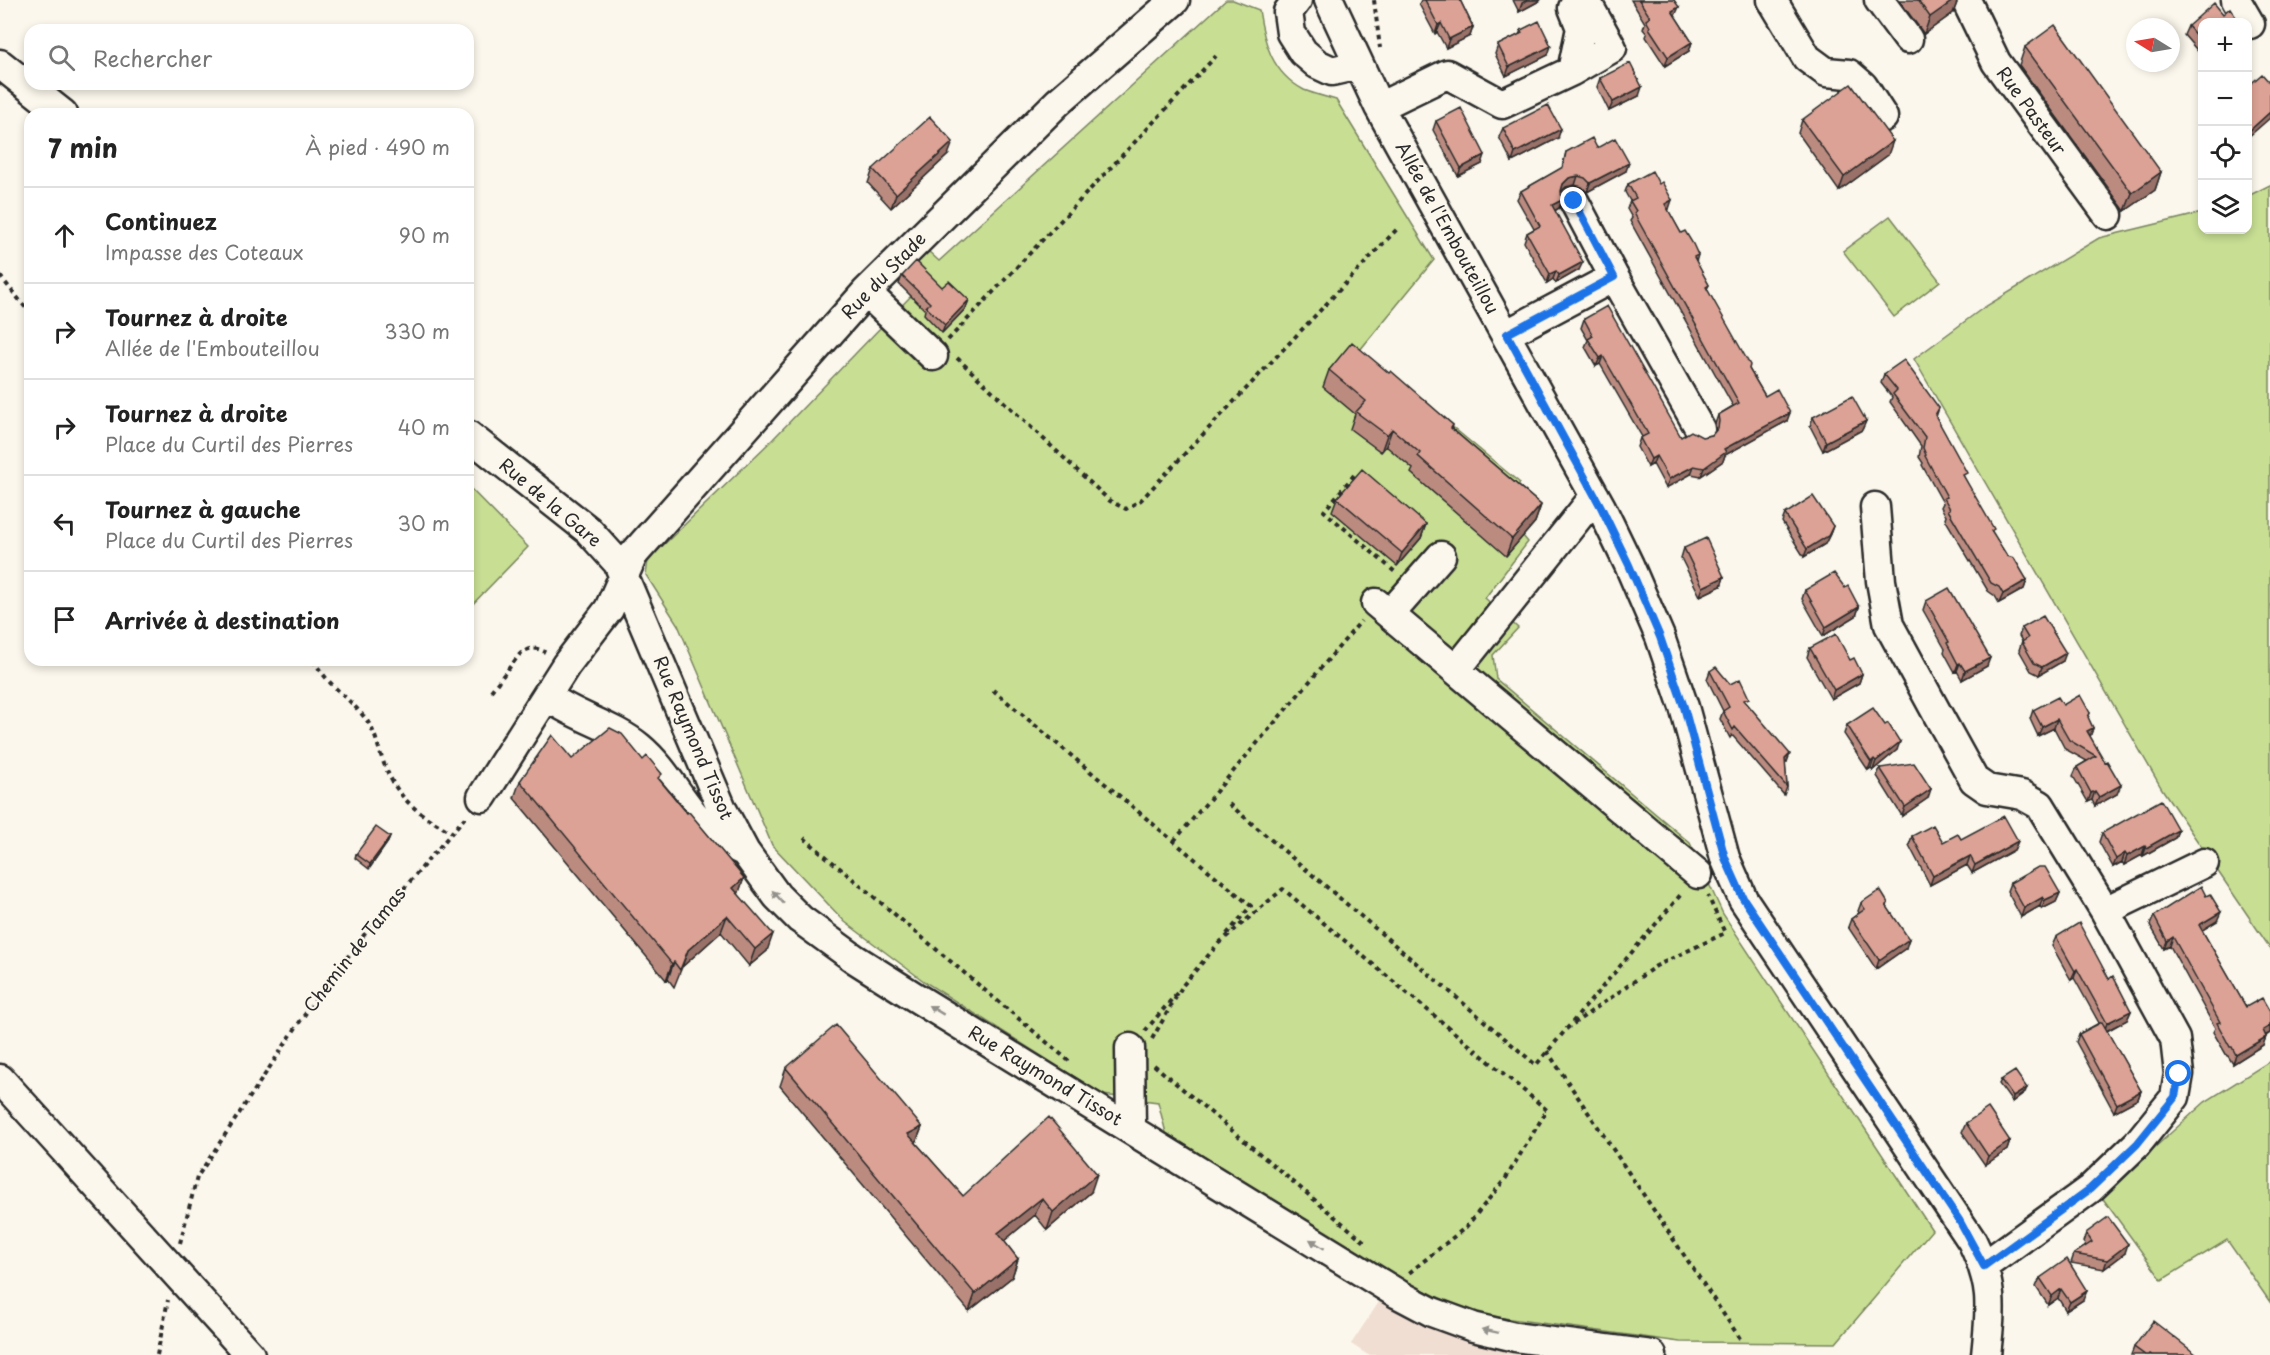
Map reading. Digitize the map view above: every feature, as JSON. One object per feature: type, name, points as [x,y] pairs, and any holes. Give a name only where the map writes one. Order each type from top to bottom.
[{"type":"street","name":"Rue du Stade","points":[[623,579],[633,555],[866,292],[1058,102],[1175,0]]},
{"type":"street","points":[[1298,0],[1287,12],[1291,33],[1303,52],[1317,64],[1332,71],[1358,65]]},
{"type":"street","points":[[1306,0],[1320,0]]},
{"type":"street","name":"Allée de l'Embouteillou","points":[[1329,0],[1379,107],[1507,334],[1595,496],[1629,565],[1660,637],[1684,707],[1725,858],[1743,898],[1959,1220],[1984,1266],[1991,1312],[1986,1355]]},
{"type":"street","points":[[1772,0],[1807,58],[1826,72],[1850,74],[1863,86],[1883,117]]},
{"type":"street","points":[[1879,0],[1908,39]]},
{"type":"street","name":"Rue Pasteur","points":[[1966,0],[1996,62],[2108,215]]},
{"type":"street","points":[[2236,0],[2246,18]]},
{"type":"street","points":[[0,64],[24,83]]},
{"type":"street","points":[[1379,107],[1447,74],[1502,104],[1572,71]]},
{"type":"street","points":[[33,90],[55,108]]},
{"type":"street","points":[[1574,201],[1614,277],[1701,429]]},
{"type":"street","points":[[1507,334],[1614,277]]},
{"type":"street","points":[[866,292],[938,350]]},
{"type":"street","name":"Rue de la Gare","points":[[474,440],[588,531],[618,563],[623,579]]},
{"type":"street","points":[[1456,670],[1595,496]]},
{"type":"street","points":[[1875,507],[1881,581],[1889,625],[1974,780],[1987,789],[2022,795],[2040,805],[2106,911],[2175,1039],[2179,1074],[2175,1097],[2137,1144],[2090,1189],[1984,1266]]},
{"type":"street","points":[[1441,556],[1383,609],[1698,874]]},
{"type":"street","points":[[482,797],[566,665],[609,609],[623,579]]},
{"type":"street","name":"Rue Raymond Tissot","points":[[623,579],[639,611],[722,809],[745,852],[777,896],[800,920],[855,959],[1398,1294],[1432,1312],[1473,1327],[1515,1336],[1652,1355]]},
{"type":"street","points":[[547,696],[560,706],[628,738],[662,770],[705,828],[717,838],[745,852]]},
{"type":"street","points":[[2106,911],[2204,863]]},
{"type":"street","points":[[1131,1129],[1143,1052]]},
{"type":"street","points":[[0,1079],[250,1355]]},
{"type":"path","points":[[1216,57],[938,350],[1110,501],[1126,509],[1141,500],[1397,229]]},
{"type":"path","points":[[0,276],[24,305]]},
{"type":"path","points":[[1174,842],[1383,609],[1399,576],[1324,511],[1354,476]]},
{"type":"path","points":[[491,691],[526,649],[533,647],[543,651],[566,665]]},
{"type":"path","points":[[317,666],[327,680],[353,704],[368,723],[375,735],[389,777],[398,793],[426,818],[451,832]]},
{"type":"path","points":[[993,690],[1251,906],[1184,985],[1143,1052]]},
{"type":"path","name":"Chemin de Tamas","points":[[157,1355],[173,1270],[197,1177],[303,1017],[364,935],[482,797]]},
{"type":"path","points":[[1228,804],[1536,1065],[1547,1051],[1698,874],[1725,933],[1656,966],[1566,1029]]},
{"type":"path","points":[[804,838],[1072,1063]]},
{"type":"path","points":[[1219,943],[1283,889],[1547,1110],[1506,1178],[1466,1227],[1405,1276]]},
{"type":"path","points":[[1143,1052],[1184,985]]},
{"type":"path","points":[[1547,1051],[1741,1340]]},
{"type":"path","points":[[1143,1052],[1369,1246]]},
{"type":"shaded area","points":[[1381,1299],[1467,1343],[1545,1355],[1368,1355],[1351,1344]]},
{"type":"green space","points":[[1226,0],[1233,0],[1259,10],[1271,56],[1284,75],[1304,90],[1336,100],[1434,260],[1360,350],[1520,483],[1506,497],[1535,522],[1523,536],[1528,542],[1485,598],[1518,628],[1493,655],[1496,679],[1690,843],[1723,914],[1932,1230],[1836,1343],[1680,1342],[1474,1314],[1400,1279],[1166,1133],[1158,1102],[1103,1095],[925,982],[845,922],[772,845],[678,625],[646,575],[648,560],[773,439],[911,296],[910,268],[927,250],[939,261]]},
{"type":"green space","points":[[2270,185],[2270,948],[2162,789],[1914,359],[1983,308],[2099,238],[2198,214],[2198,234],[2252,234],[2252,194]]},
{"type":"green space","points":[[1890,216],[1940,281],[1894,317],[1843,251]]},
{"type":"green space","points":[[474,492],[528,547],[474,603]]},
{"type":"green space","points":[[2270,1061],[2270,1302],[2227,1240],[2162,1280],[2101,1196],[2205,1102]]},
{"type":"building","points":[[1425,0],[1460,0],[1473,27],[1449,39],[1441,23],[1438,25]]},
{"type":"building","points":[[1639,0],[1674,0],[1679,7],[1672,11],[1692,42],[1668,57],[1649,28],[1646,20],[1650,17]]},
{"type":"building","points":[[1918,0],[1954,0],[1930,17]]},
{"type":"building","points":[[2214,3],[2223,14],[2230,8],[2236,18],[2198,18],[2198,38],[2188,26]]},
{"type":"building","points":[[1539,21],[1551,46],[1509,67],[1498,45]]},
{"type":"building","points":[[2055,25],[2161,172],[2132,193],[2025,47]]},
{"type":"building","points":[[1630,63],[1642,87],[1613,102],[1600,78]]},
{"type":"building","points":[[2262,74],[2270,83],[2270,112],[2252,128],[2252,126],[2252,83]]},
{"type":"building","points":[[1851,84],[1893,141],[1844,177],[1802,120]]},
{"type":"building","points":[[1548,105],[1561,129],[1515,153],[1503,128]]},
{"type":"building","points":[[1461,108],[1485,155],[1461,168],[1436,121]]},
{"type":"building","points":[[930,117],[953,142],[896,194],[873,169]]},
{"type":"building","points":[[1592,138],[1597,148],[1615,138],[1629,163],[1590,183],[1578,176],[1569,178],[1563,184],[1562,200],[1552,205],[1583,262],[1559,275],[1556,271],[1550,274],[1527,233],[1540,226],[1521,191],[1563,167],[1566,152]]},
{"type":"building","points":[[1652,171],[1659,184],[1662,182],[1672,200],[1665,204],[1681,233],[1685,231],[1693,244],[1698,255],[1694,257],[1709,285],[1706,287],[1750,365],[1749,369],[1765,396],[1777,389],[1790,413],[1724,449],[1726,452],[1704,468],[1694,466],[1669,479],[1656,456],[1651,459],[1640,438],[1648,434],[1603,356],[1600,358],[1588,339],[1593,336],[1584,319],[1607,306],[1681,437],[1691,431],[1702,437],[1712,435],[1718,428],[1718,415],[1739,403],[1634,213],[1636,211],[1630,201],[1636,198],[1628,184]]},
{"type":"building","points":[[916,261],[942,287],[949,281],[969,300],[945,325],[926,307],[930,303],[902,276]]},
{"type":"building","points":[[1352,342],[1389,373],[1391,371],[1453,425],[1451,428],[1541,505],[1512,539],[1418,456],[1420,453],[1392,429],[1387,435],[1356,412],[1366,401],[1329,370]]},
{"type":"building","points":[[1904,360],[1939,408],[1935,415],[1967,473],[1963,475],[1994,529],[1991,531],[2007,556],[2014,558],[2027,580],[2003,594],[1999,587],[1991,583],[1948,510],[1950,509],[1944,498],[1947,497],[1925,456],[1923,448],[1925,437],[1893,394],[1897,390],[1884,374]]},
{"type":"building","points":[[1852,396],[1866,421],[1826,442],[1813,417]]},
{"type":"building","points":[[1362,469],[1426,524],[1402,553],[1337,498]]},
{"type":"building","points":[[1813,496],[1833,526],[1828,536],[1807,549],[1785,514]]},
{"type":"building","points":[[1706,538],[1724,577],[1703,587],[1684,548]]},
{"type":"building","points":[[1834,573],[1845,588],[1848,586],[1859,607],[1826,627],[1805,590]]},
{"type":"building","points":[[1949,588],[1990,658],[1965,671],[1960,663],[1958,664],[1947,643],[1949,642],[1926,601]]},
{"type":"building","points":[[2043,616],[2066,653],[2042,667],[2034,663],[2022,642],[2028,638],[2022,628]]},
{"type":"building","points":[[1836,634],[1850,660],[1854,658],[1862,674],[1834,690],[1810,648]]},
{"type":"building","points":[[1716,667],[1730,684],[1740,679],[1749,698],[1744,700],[1790,754],[1785,759],[1787,787],[1735,727],[1733,730],[1723,711],[1729,707],[1710,671]]},
{"type":"building","points":[[2080,695],[2090,713],[2088,717],[2093,728],[2087,731],[2121,785],[2099,797],[2095,791],[2091,793],[2077,767],[2096,756],[2069,740],[2057,719],[2042,727],[2033,710],[2058,697],[2063,705]]},
{"type":"building","points":[[1873,708],[1885,725],[1888,723],[1900,742],[1876,761],[1874,759],[1871,762],[1847,725]]},
{"type":"building","points":[[610,728],[622,734],[643,760],[647,756],[662,774],[658,778],[744,878],[733,888],[773,934],[755,949],[727,916],[688,950],[680,970],[674,962],[672,964],[520,781],[552,735],[572,759]]},
{"type":"building","points":[[1914,763],[1931,789],[1905,807],[1880,768]]},
{"type":"building","points":[[2161,800],[2178,830],[2146,848],[2145,846],[2127,856],[2125,853],[2116,859],[2102,833]]},
{"type":"building","points":[[2004,816],[2018,841],[1975,865],[1970,856],[1933,876],[1912,836],[1933,825],[1943,842],[1958,834],[1961,839]]},
{"type":"building","points":[[376,827],[390,837],[370,864],[356,854]]},
{"type":"building","points":[[2038,867],[2045,867],[2060,893],[2045,900],[2043,897],[2024,908],[2010,883]]},
{"type":"building","points":[[2201,886],[2206,896],[2210,894],[2221,912],[2199,925],[2246,1007],[2262,998],[2270,1012],[2270,1026],[2263,1030],[2266,1037],[2236,1055],[2173,937],[2167,941],[2154,916]]},
{"type":"building","points":[[1880,890],[1888,903],[1886,905],[1909,939],[1879,960],[1851,919],[1865,909],[1861,903]]},
{"type":"building","points":[[2079,923],[2109,979],[2113,976],[2131,1011],[2107,1023],[2056,937]]},
{"type":"building","points":[[2102,1022],[2141,1091],[2117,1104],[2079,1034]]},
{"type":"building","points":[[836,1025],[922,1127],[908,1134],[963,1196],[1049,1117],[1097,1174],[1053,1212],[1042,1198],[998,1233],[1018,1259],[975,1294],[786,1068]]},
{"type":"building","points":[[2015,1071],[2027,1088],[2013,1097],[2001,1080]]},
{"type":"building","points":[[1988,1108],[2010,1141],[1988,1156],[1966,1123]]},
{"type":"building","points":[[2108,1217],[2128,1244],[2107,1260],[2074,1254],[2092,1242],[2086,1233]]},
{"type":"building","points":[[2067,1259],[2087,1291],[2070,1302],[2061,1289],[2052,1296],[2040,1278]]},
{"type":"building","points":[[2153,1321],[2197,1355],[2145,1355],[2134,1347]]},
{"type":"route","points":[[1574,201],[1614,277],[1507,334],[1601,507],[1660,637],[1684,707],[1725,858],[1743,898],[1959,1220],[1984,1266],[2090,1189],[2137,1144],[2175,1097],[2179,1074]]}]
